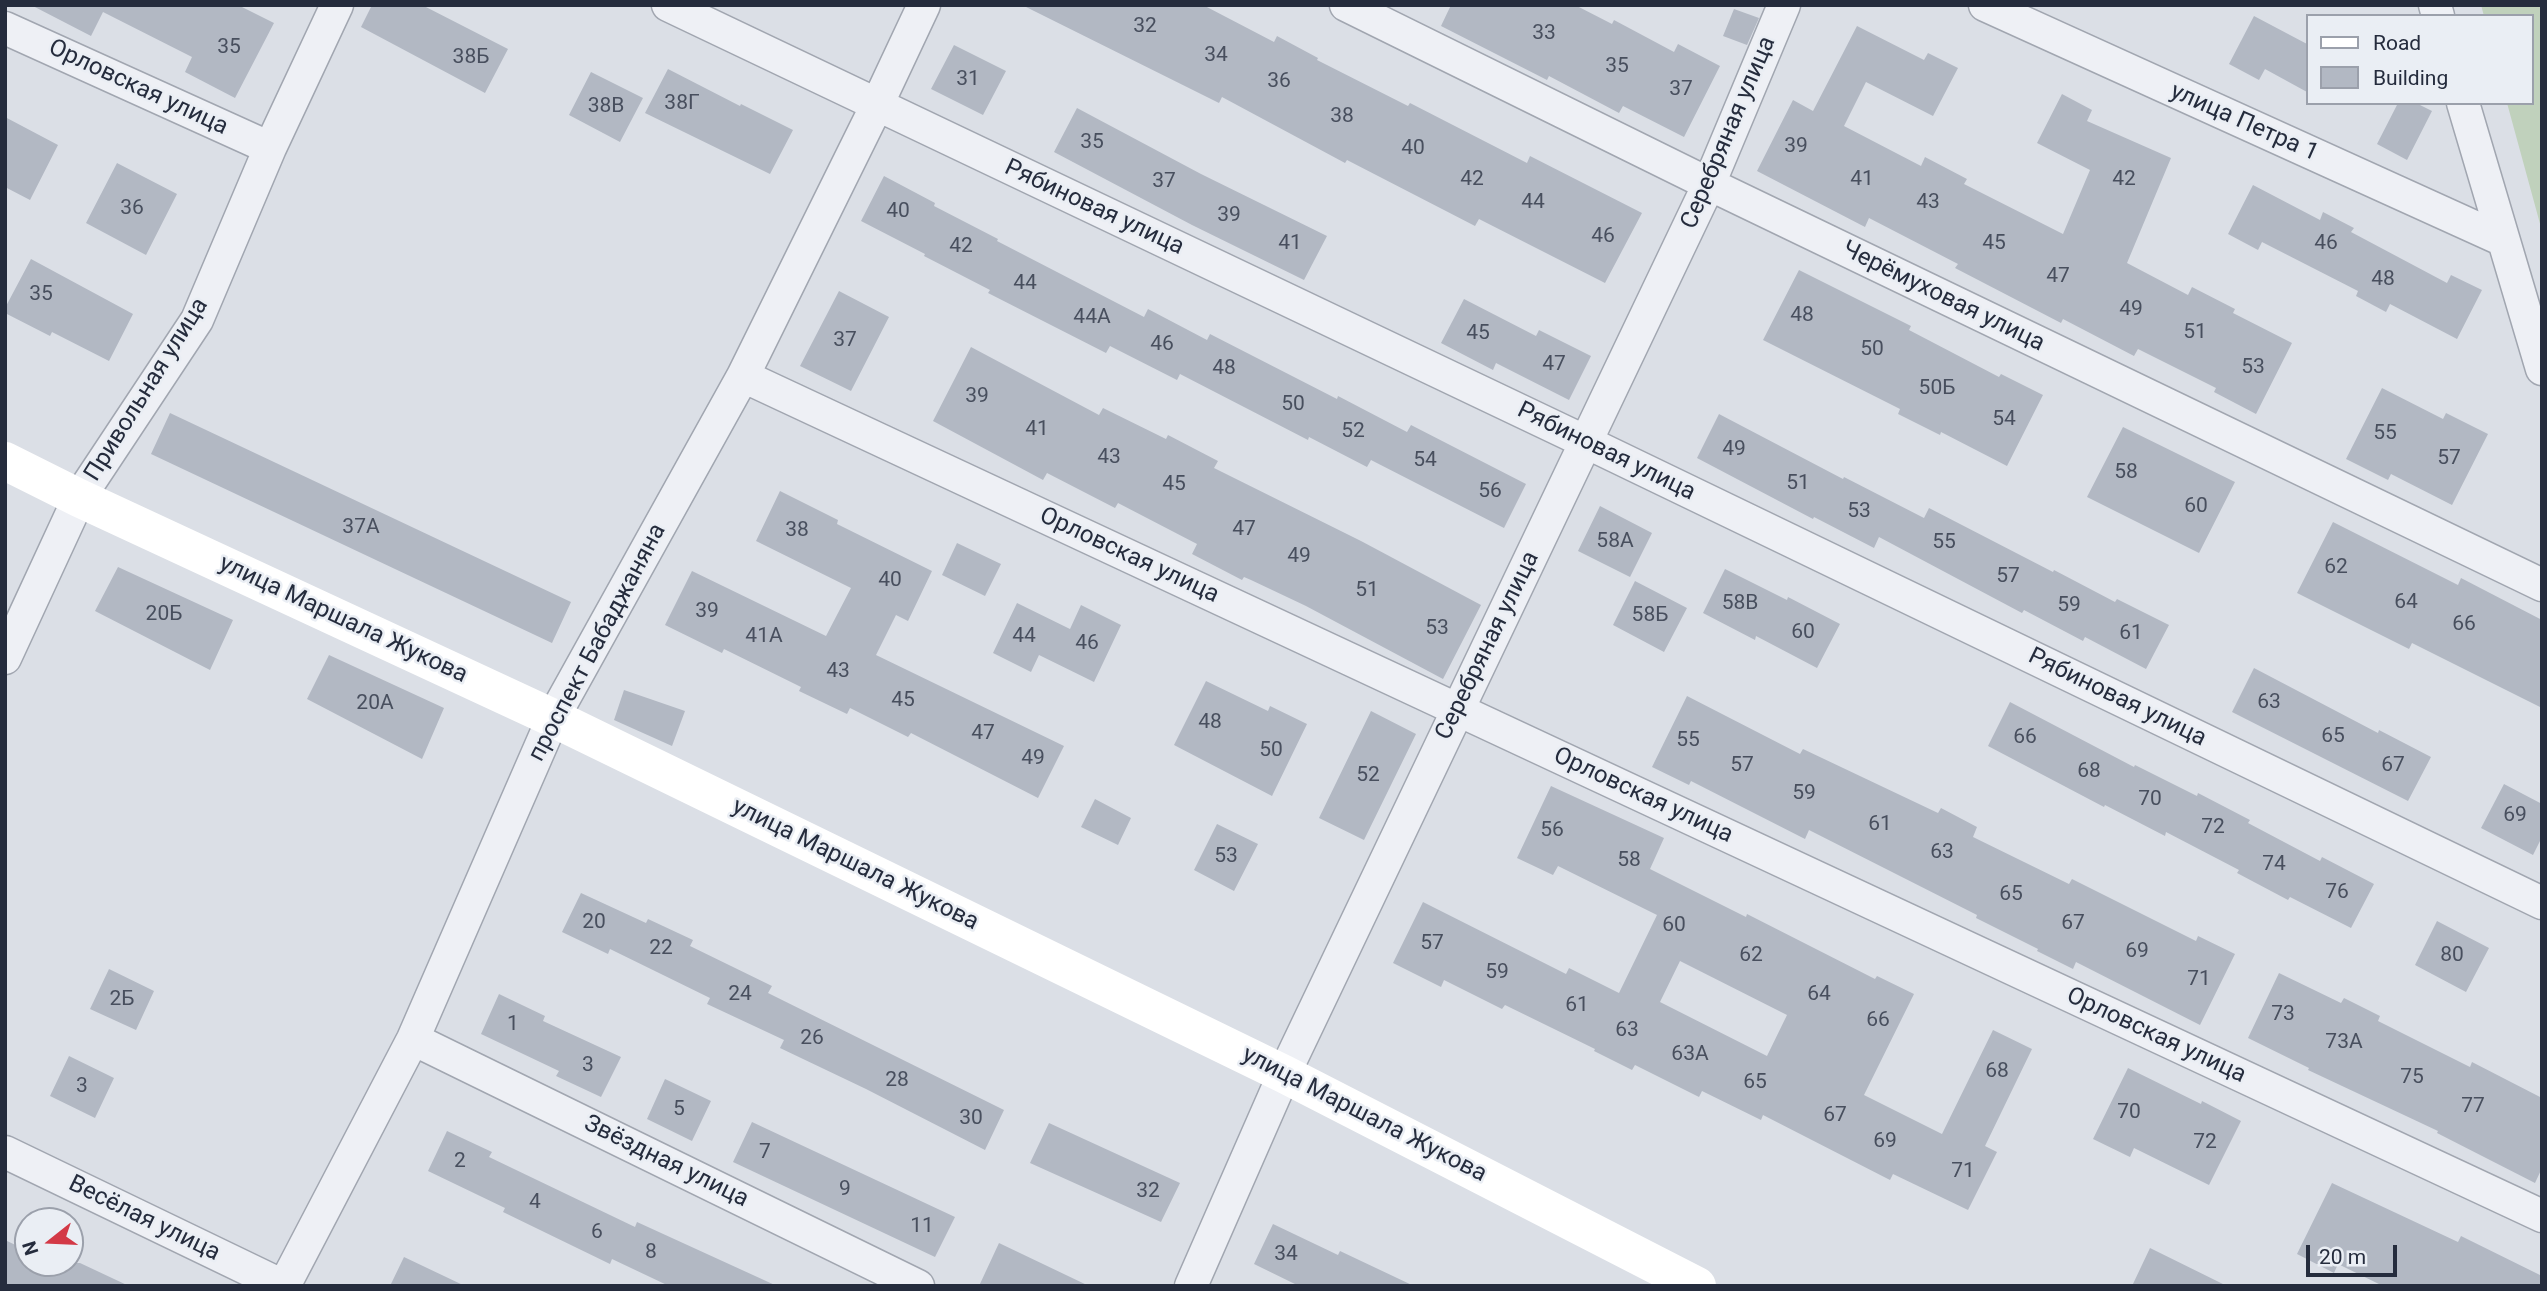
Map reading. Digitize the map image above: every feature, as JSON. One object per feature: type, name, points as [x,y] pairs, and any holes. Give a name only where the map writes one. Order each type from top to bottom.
[{"type":"main road","name":"улица Маршала Жукова","points":[[5,461],[553,718],[1284,1074],[1697,1286]]},
{"type":"street","name":"Привольная улица","points":[[5,658],[79,498],[197,320],[270,148],[337,5]]},
{"type":"street","name":"Рябиновая улица","points":[[667,5],[1587,442],[2542,903]]},
{"type":"street","name":"проспект Бабаджаняна","points":[[284,1286],[413,1039],[553,718],[743,376],[924,5]]},
{"type":"street","name":"Черёмуховая улица","points":[[1346,5],[1709,184],[2542,585]]},
{"type":"street","name":"Серебряная улица","points":[[1191,1286],[1284,1074],[1709,184],[1784,5]]},
{"type":"street","name":"улица Петра 1","points":[[1985,5],[2503,240]]},
{"type":"street","name":"Орловская улица","points":[[5,28],[270,148]]},
{"type":"street","points":[[2464,105],[2542,369]]},
{"type":"street","name":"Орловская улица","points":[[743,376],[2542,1216]]},
{"type":"street","name":"Звёздная улица","points":[[413,1039],[918,1286]]},
{"type":"street","name":"Весёлая улица","points":[[5,1153],[284,1286]]},
{"type":"green space","points":[[2481,5],[2542,5],[2542,231],[2508,105],[2533,105],[2533,14],[2483,14]]},
{"type":"building","points":[[31,5],[238,5],[274,23],[235,98],[185,72],[192,57],[103,12],[91,36]]},
{"type":"building","points":[[372,5],[422,5],[508,49],[485,93],[361,27]]},
{"type":"building","points":[[1022,5],[1203,5],[1274,42],[1277,36],[1318,58],[1317,60],[1408,106],[1410,103],[1527,163],[1530,156],[1642,213],[1605,283],[1479,219],[1475,226],[1347,160],[1345,163],[1222,97],[1219,103]]},
{"type":"building","points":[[1451,5],[1575,5],[1612,24],[1614,20],[1674,52],[1678,44],[1720,66],[1684,137],[1623,106],[1619,113],[1549,76],[1547,80],[1441,26]]},
{"type":"building","points":[[1734,9],[1759,18],[1747,45],[1723,36]]},
{"type":"building","points":[[2254,16],[2306,43],[2306,91],[2265,69],[2259,80],[2229,64]]},
{"type":"building","points":[[1857,26],[1924,60],[1928,53],[1958,68],[1933,116],[1866,82],[1844,126],[1921,166],[1925,157],[1967,179],[1964,184],[2063,234],[2090,170],[2037,143],[2062,94],[2092,110],[2087,121],[2171,158],[2127,263],[2188,295],[2192,287],[2235,309],[2233,313],[2292,343],[2256,414],[2214,392],[2216,388],[2138,349],[2134,356],[2063,319],[2061,323],[1955,268],[1958,264],[1869,218],[1865,227],[1757,171],[1793,100],[1813,111]]},
{"type":"building","points":[[954,45],[1006,71],[983,115],[931,89]]},
{"type":"building","points":[[668,69],[793,130],[770,174],[645,113]]},
{"type":"building","points":[[591,72],[643,98],[620,142],[569,115]]},
{"type":"building","points":[[2397,105],[2420,105],[2432,111],[2407,160],[2377,144]]},
{"type":"building","points":[[1077,108],[1201,174],[1327,236],[1304,280],[1054,152]]},
{"type":"building","points":[[5,117],[58,145],[30,200],[5,187]]},
{"type":"building","points":[[117,163],[177,194],[146,255],[86,223]]},
{"type":"building","points":[[884,176],[998,239],[997,241],[1144,317],[1148,309],[1207,340],[1210,334],[1337,399],[1338,396],[1407,432],[1411,425],[1526,484],[1504,528],[1371,460],[1367,467],[1309,437],[1308,440],[1180,374],[1177,380],[1110,346],[1106,353],[988,293],[990,290],[861,221]]},
{"type":"building","points":[[2253,185],[2320,220],[2323,212],[2354,228],[2351,232],[2447,283],[2451,275],[2482,290],[2457,339],[2390,304],[2386,312],[2356,296],[2358,291],[2262,242],[2258,250],[2228,234]]},
{"type":"building","points":[[31,259],[133,314],[109,361],[52,332],[50,336],[5,313],[5,308]]},
{"type":"building","points":[[1799,270],[1911,326],[1909,330],[1999,377],[2001,374],[2043,395],[2007,466],[1941,432],[1940,435],[1898,414],[1900,409],[1763,340]]},
{"type":"building","points":[[839,291],[889,317],[851,391],[800,366]]},
{"type":"building","points":[[1464,299],[1536,336],[1539,330],[1591,356],[1569,400],[1496,363],[1493,370],[1441,343]]},
{"type":"building","points":[[971,347],[1099,415],[1103,408],[1166,439],[1168,435],[1218,461],[1214,468],[1361,541],[1481,605],[1443,679],[1306,606],[1244,577],[1242,580],[1192,554],[1197,544],[1118,503],[1115,508],[1047,473],[1043,480],[933,421]]},
{"type":"building","points":[[2382,388],[2443,419],[2446,413],[2488,434],[2452,505],[2391,474],[2388,480],[2346,459]]},
{"type":"building","points":[[170,413],[571,602],[552,643],[151,454]]},
{"type":"building","points":[[1719,414],[1924,518],[1929,508],[2053,572],[2054,570],[2115,602],[2117,599],[2169,625],[2146,669],[2085,637],[2083,641],[2024,610],[2022,613],[1879,537],[1874,548],[1697,458]]},
{"type":"building","points":[[2123,427],[2235,482],[2199,553],[2087,497]]},
{"type":"building","points":[[780,491],[838,520],[837,524],[932,571],[908,621],[896,615],[876,655],[1064,746],[1038,798],[911,733],[908,737],[850,708],[847,714],[799,691],[801,687],[724,649],[722,653],[665,625],[692,571],[826,636],[851,588],[756,541]]},
{"type":"building","points":[[1600,506],[1652,533],[1630,577],[1578,551]]},
{"type":"building","points":[[2333,522],[2458,585],[2461,578],[2542,620],[2542,708],[2412,643],[2409,649],[2297,593]]},
{"type":"building","points":[[957,543],[1001,564],[985,596],[942,575]]},
{"type":"building","points":[[118,567],[233,620],[210,670],[95,611]]},
{"type":"building","points":[[1725,569],[1840,624],[1817,668],[1756,636],[1755,640],[1703,613]]},
{"type":"building","points":[[1635,581],[1687,608],[1664,652],[1613,625]]},
{"type":"building","points":[[1017,603],[1070,629],[1081,605],[1121,625],[1094,682],[1039,655],[1031,672],[993,653]]},
{"type":"building","points":[[329,655],[444,708],[422,759],[307,699]]},
{"type":"building","points":[[2254,668],[2378,733],[2379,730],[2431,757],[2408,801],[2232,712]]},
{"type":"building","points":[[1206,681],[1268,711],[1270,706],[1307,724],[1272,796],[1174,745]]},
{"type":"building","points":[[624,690],[685,711],[672,746],[614,720]]},
{"type":"building","points":[[1687,696],[1800,754],[1803,749],[1938,813],[1941,808],[1977,827],[1973,837],[2069,884],[2072,879],[2196,941],[2198,936],[2235,954],[2200,1025],[2076,962],[2073,969],[1976,918],[1977,915],[1809,830],[1805,839],[1691,781],[1689,785],[1652,767]]},
{"type":"building","points":[[2010,702],[2134,767],[2135,765],[2197,796],[2198,793],[2320,861],[2322,857],[2374,884],[2351,928],[2290,897],[2288,900],[2237,873],[2239,870],[2166,832],[2165,836],[2105,805],[2104,807],[1988,746]]},
{"type":"building","points":[[1371,711],[1416,734],[1364,840],[1319,818]]},
{"type":"building","points":[[2504,784],[2542,804],[2542,837],[2533,855],[2481,828]]},
{"type":"building","points":[[1551,786],[1664,838],[1650,869],[1746,917],[1747,914],[1875,979],[1877,976],[1914,994],[1864,1095],[1942,1134],[1993,1030],[2032,1049],[1985,1146],[1997,1152],[1968,1210],[1893,1174],[1890,1180],[1763,1115],[1761,1120],[1702,1091],[1699,1097],[1635,1065],[1632,1070],[1505,1005],[1502,1009],[1444,980],[1441,987],[1393,963],[1423,902],[1566,974],[1569,968],[1619,993],[1657,915],[1558,866],[1553,875],[1517,858]],"holes":[[[1680,961],[1787,1015],[1767,1056],[1660,1002]]]},
{"type":"building","points":[[1095,799],[1131,818],[1118,845],[1081,827]]},
{"type":"building","points":[[1217,824],[1258,844],[1234,891],[1194,870]]},
{"type":"building","points":[[581,893],[646,923],[648,919],[693,940],[690,946],[772,986],[768,993],[1004,1110],[985,1150],[780,1048],[784,1040],[707,1004],[710,998],[610,949],[608,954],[562,932]]},
{"type":"building","points":[[2437,921],[2489,948],[2466,992],[2415,965]]},
{"type":"building","points":[[109,969],[154,991],[136,1030],[90,1009]]},
{"type":"building","points":[[2279,973],[2341,1003],[2344,998],[2380,1016],[2378,1021],[2470,1067],[2472,1062],[2542,1098],[2542,1168],[2535,1183],[2437,1133],[2438,1131],[2308,1070],[2309,1068],[2248,1038]]},
{"type":"building","points":[[499,994],[545,1016],[543,1021],[621,1057],[601,1097],[556,1076],[559,1071],[481,1034]]},
{"type":"building","points":[[69,1056],[114,1078],[95,1118],[50,1096]]},
{"type":"building","points":[[2128,1068],[2241,1121],[2209,1185],[2134,1148],[2130,1157],[2093,1139]]},
{"type":"building","points":[[665,1079],[711,1101],[692,1141],[647,1119]]},
{"type":"building","points":[[752,1122],[955,1217],[935,1257],[733,1162]]},
{"type":"building","points":[[1049,1123],[1180,1183],[1161,1222],[1030,1163]]},
{"type":"building","points":[[447,1131],[492,1152],[489,1157],[635,1227],[637,1222],[777,1286],[669,1286],[612,1259],[610,1264],[503,1212],[505,1208],[428,1171]]},
{"type":"building","points":[[2332,1183],[2458,1242],[2461,1236],[2542,1276],[2542,1286],[2383,1286],[2338,1264],[2334,1273],[2297,1254]]},
{"type":"building","points":[[1273,1224],[1338,1255],[1340,1251],[1414,1286],[1299,1286],[1254,1264]]},
{"type":"building","points":[[5,1240],[14,1244],[14,1277],[84,1277],[84,1265],[129,1286],[5,1286]]},
{"type":"building","points":[[999,1243],[1089,1286],[979,1286]]},
{"type":"building","points":[[2150,1248],[2227,1286],[2132,1286]]},
{"type":"building","points":[[404,1257],[465,1286],[390,1286]]}]
